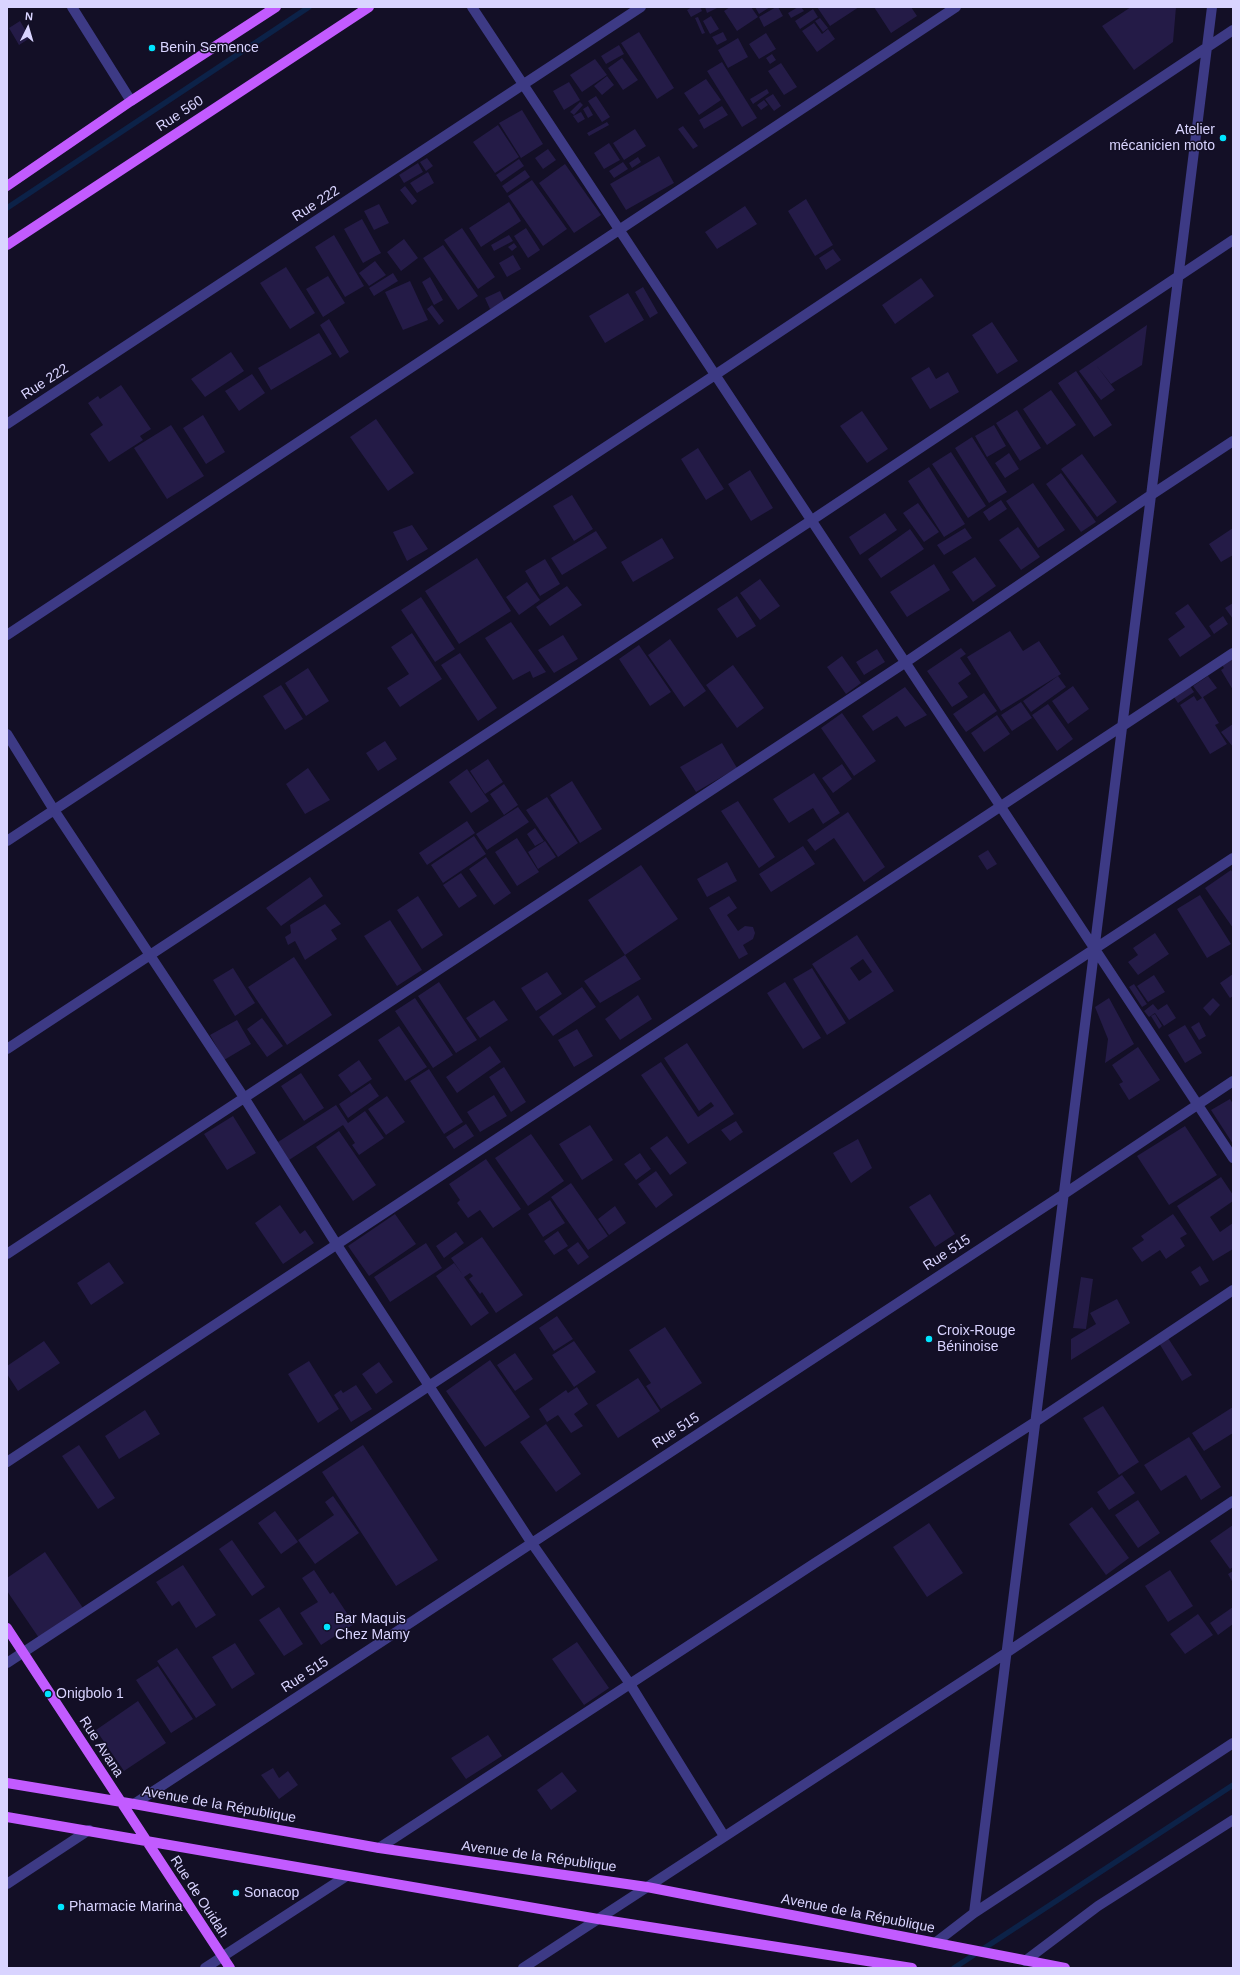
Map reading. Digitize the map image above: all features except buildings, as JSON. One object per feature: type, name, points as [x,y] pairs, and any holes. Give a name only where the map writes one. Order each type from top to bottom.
[{"type":"main road","points":[[7,186],[131,101],[276,7]]},
{"type":"main road","name":"Rue 560","points":[[7,245],[369,7]]},
{"type":"main road","name":"Rue Avana","points":[[7,1628],[119,1802],[146,1841]]},
{"type":"main road","name":"Avenue de la République","points":[[7,1784],[134,1804],[379,1848],[647,1887],[1065,1968]]},
{"type":"main road","points":[[7,1817],[89,1830],[345,1877],[890,1966],[912,1968]]},
{"type":"main road","name":"Rue de Ouidah","points":[[146,1841],[230,1968]]},
{"type":"street","points":[[72,7],[131,101]]},
{"type":"street","points":[[472,7],[1233,1158]]},
{"type":"street","name":"Rue 222","points":[[7,424],[641,7]]},
{"type":"street","points":[[7,635],[956,7]]},
{"type":"street","points":[[974,1913],[1212,7]]},
{"type":"street","points":[[7,840],[716,375],[1233,30]]},
{"type":"street","points":[[7,1049],[812,520],[1233,240]]},
{"type":"street","points":[[7,1254],[245,1099],[906,662],[1151,495],[1233,442]]},
{"type":"street","points":[[7,1462],[1002,807],[1233,653]]},
{"type":"street","points":[[7,734],[54,810],[151,954],[337,1245],[531,1542],[630,1684],[724,1836]]},
{"type":"street","points":[[7,1663],[1094,947],[1233,858]]},
{"type":"street","name":"Rue 515","points":[[134,1804],[531,1542],[1064,1194],[1233,1081]]},
{"type":"street","points":[[379,1848],[1035,1422],[1233,1290]]},
{"type":"street","points":[[523,1968],[1006,1653],[1233,1501]]},
{"type":"street","points":[[935,1943],[974,1913],[1233,1743]]},
{"type":"street","points":[[1025,1961],[1098,1906],[1233,1820]]},
{"type":"street","points":[[7,1884],[89,1830]]},
{"type":"street","points":[[205,1968],[345,1877]]},
{"type":"waterway","points":[[7,208],[309,7]]},
{"type":"waterway","points":[[954,1968],[1233,1785]]},
{"type":"place","name":"Benin Semence","points":[[152,48]]},
{"type":"place","name":"Atelier mécanicien moto","points":[[1223,138]]},
{"type":"place","name":"Croix-Rouge Béninoise","points":[[929,1339]]},
{"type":"place","name":"Bar Maquis Chez Mamy","points":[[327,1627]]},
{"type":"place","name":"Onigbolo 1","points":[[48,1694]]},
{"type":"place","name":"Sonacop","points":[[236,1893]]},
{"type":"place","name":"Pharmacie Marina","points":[[61,1907]]}]
